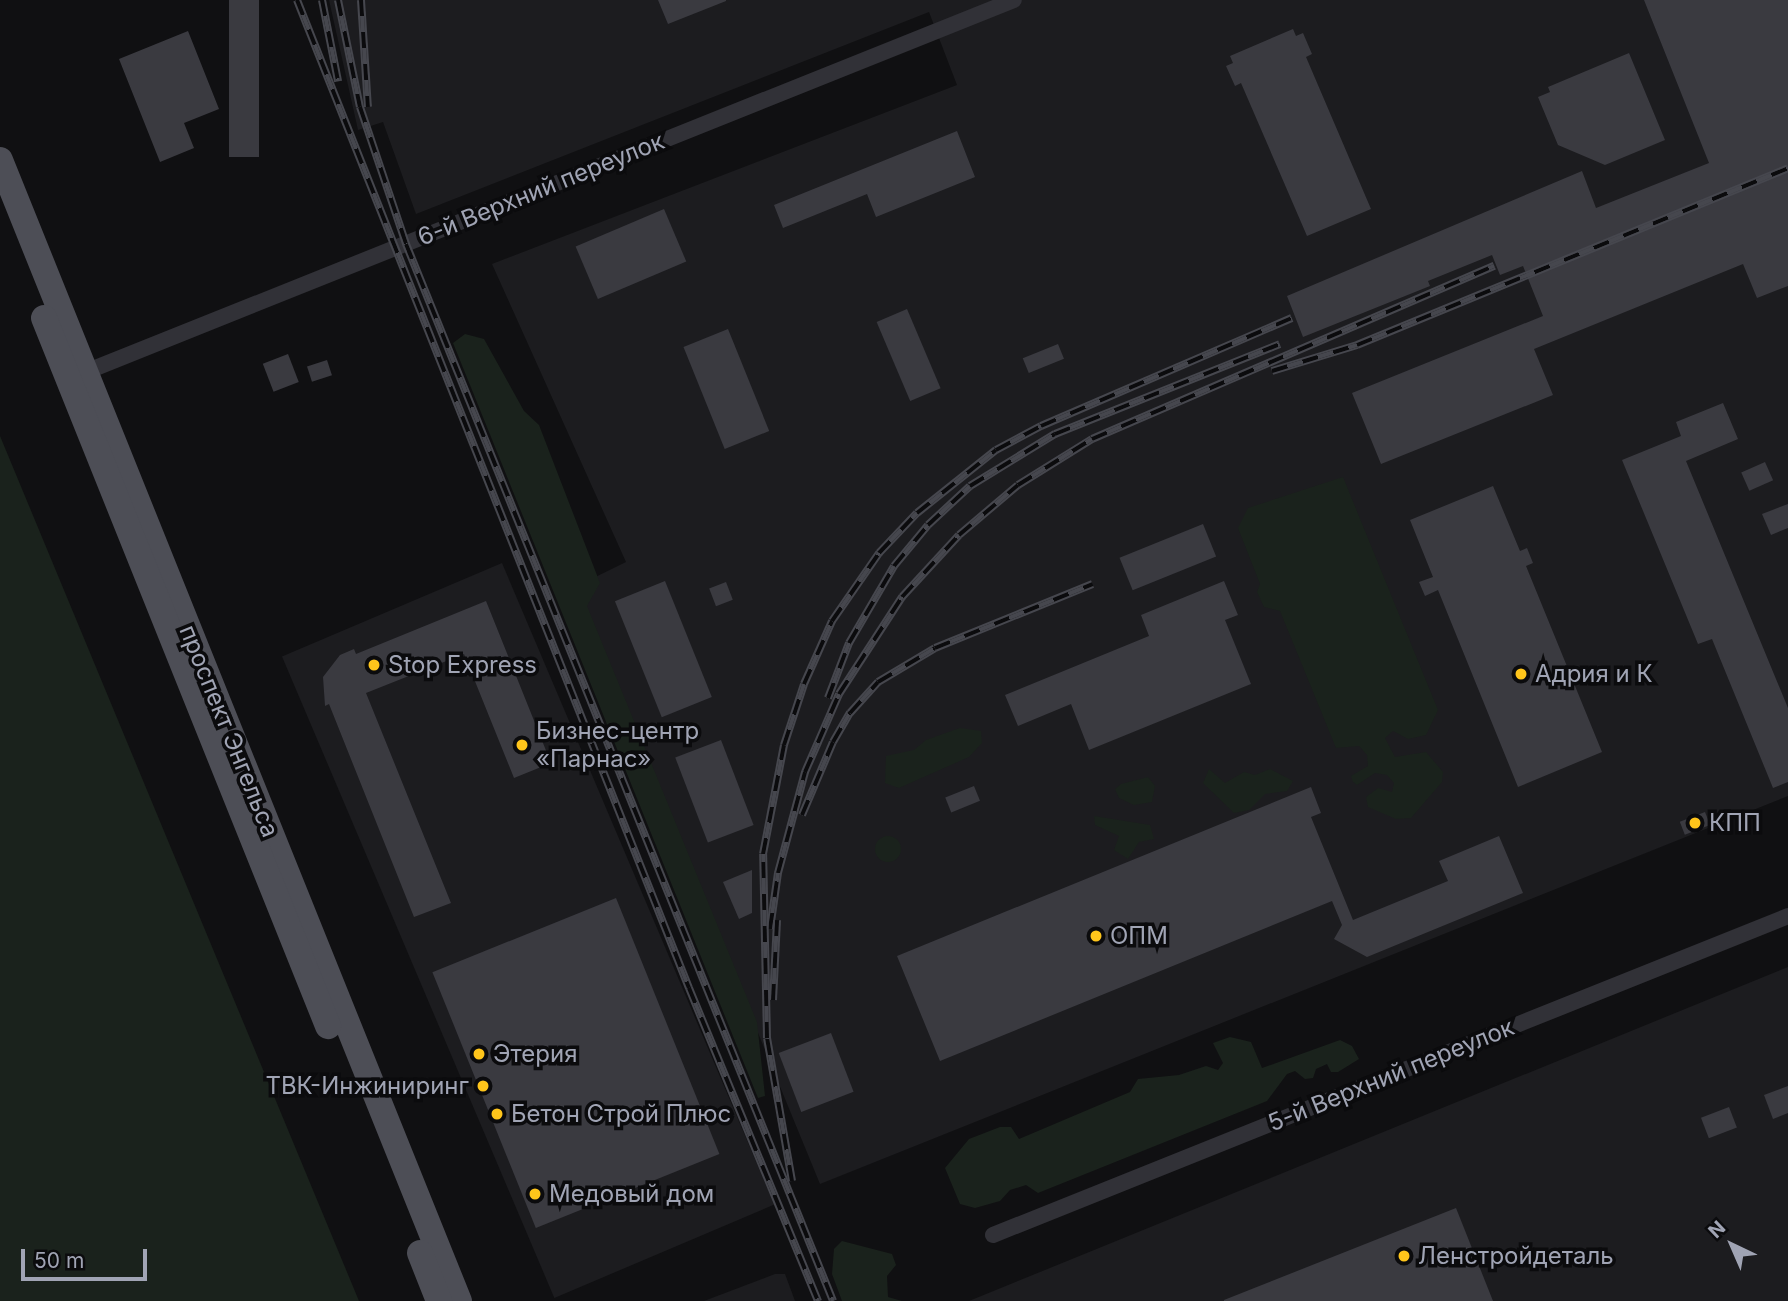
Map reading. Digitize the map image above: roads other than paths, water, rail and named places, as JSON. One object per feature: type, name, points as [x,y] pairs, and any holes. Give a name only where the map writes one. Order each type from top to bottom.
[{"type":"main road","name":"проспект Энгельса","points":[[0,160],[77,375],[439,1301]]},
{"type":"main road","name":"проспект Энгельса","points":[[0,209],[77,375],[459,1301]]},
{"type":"street","name":"6-й Верхний переулок","points":[[77,375],[1014,0]]},
{"type":"street","name":"5-й Верхний переулок","points":[[993,1235],[1788,916]]},
{"type":"railway","points":[[297,0],[689,988],[818,1301]]},
{"type":"railway","points":[[322,0],[338,81]]},
{"type":"railway","points":[[338,0],[360,107],[406,244],[833,1301]]},
{"type":"railway","points":[[361,0],[368,107]]},
{"type":"railway","points":[[1272,371],[1357,345],[1788,168]]},
{"type":"railway","points":[[770,929],[778,873],[805,772],[839,694],[902,597],[959,535],[1018,485],[1092,439],[1494,266]]},
{"type":"railway","points":[[792,1181],[767,1038],[763,854],[784,745],[804,684],[832,621],[879,553],[917,513],[996,450],[1041,426],[1292,318]]},
{"type":"railway","points":[[828,698],[849,643],[894,566],[928,525],[970,486],[1055,434],[1280,344]]},
{"type":"railway","points":[[802,815],[833,742],[850,713],[878,682],[935,648],[1093,584]]},
{"type":"railway","points":[[773,1000],[777,920]]},
{"type":"place","name":"Stop Express","points":[[374,665]]},
{"type":"place","name":"Адрия и К","points":[[1521,674]]},
{"type":"place","name":"Бизнес-центр «Парнас»","points":[[522,745]]},
{"type":"place","name":"КПП","points":[[1695,823]]},
{"type":"place","name":"ОПМ","points":[[1096,936]]},
{"type":"place","name":"Этерия","points":[[479,1054]]},
{"type":"place","name":"ТВК-Инжиниринг","points":[[483,1086]]},
{"type":"place","name":"Бетон Строй Плюс","points":[[497,1114]]},
{"type":"place","name":"Медовый дом","points":[[535,1194]]},
{"type":"place","name":"Ленстройдеталь","points":[[1404,1256]]}]
